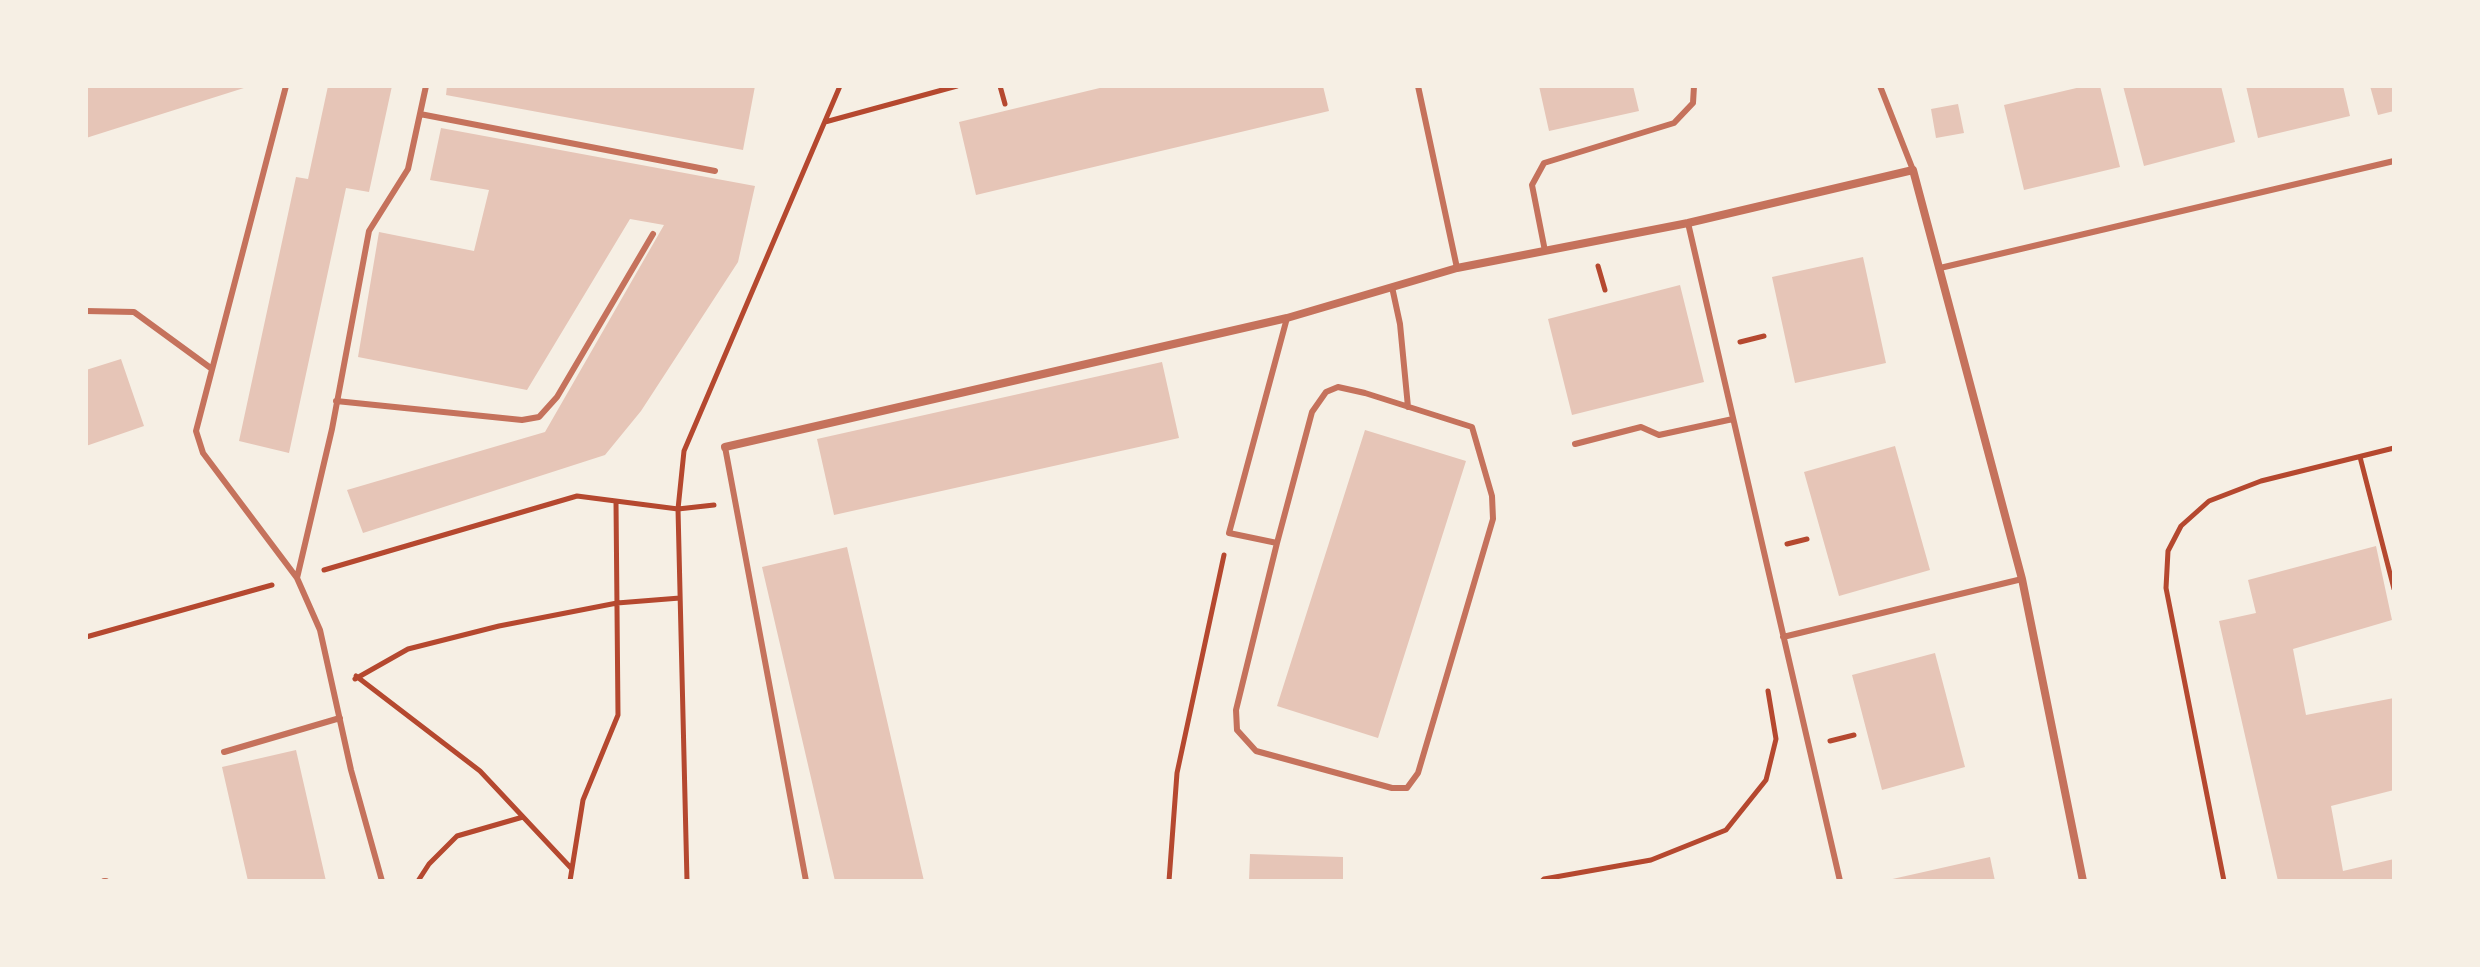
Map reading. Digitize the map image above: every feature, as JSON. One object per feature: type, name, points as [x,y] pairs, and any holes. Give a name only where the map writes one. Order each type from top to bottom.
[{"type":"street","points":[[725,447],[1287,318],[1457,268],[1688,223],[1913,170],[2022,579],[2083,881]]},
{"type":"lane","points":[[286,86],[196,431],[203,453],[297,578],[320,630],[351,770],[382,881]]},
{"type":"lane","points":[[297,578],[324,466],[369,231],[408,169],[426,86]]},
{"type":"lane","points":[[1418,86],[1457,268]]},
{"type":"lane","points":[[1545,251],[1532,185],[1544,163],[1674,123],[1693,103],[1694,86]]},
{"type":"lane","points":[[1880,86],[1913,170]]},
{"type":"lane","points":[[420,114],[715,171]]},
{"type":"lane","points":[[1940,268],[2394,161]]},
{"type":"lane","points":[[1688,223],[1840,881]]},
{"type":"lane","points":[[336,401],[522,420],[539,417],[557,397],[653,234]]},
{"type":"lane","points":[[1392,287],[1400,324],[1408,407]]},
{"type":"lane","points":[[86,311],[134,312],[212,369]]},
{"type":"lane","points":[[1277,543],[1229,533],[1287,318]]},
{"type":"lane","points":[[1338,387],[1472,427],[1492,496],[1493,519],[1418,773],[1407,788],[1392,788],[1256,751],[1237,730],[1236,710],[1277,543],[1312,412],[1326,392],[1338,387]]},
{"type":"lane","points":[[1575,444],[1641,427],[1659,435],[1733,419]]},
{"type":"lane","points":[[725,447],[806,881]]},
{"type":"lane","points":[[1783,637],[2022,579]]},
{"type":"lane","points":[[224,752],[340,718]]},
{"type":"path","points":[[687,881],[678,509],[684,451],[840,86]]},
{"type":"path","points":[[825,122],[957,86]]},
{"type":"path","points":[[1000,86],[1005,104]]},
{"type":"path","points":[[2224,881],[2166,588],[2168,551],[2181,526],[2209,501],[2261,481],[2394,448]]},
{"type":"path","points":[[2360,457],[2394,589]]},
{"type":"path","points":[[86,637],[577,496],[678,509],[735,503]]},
{"type":"path","points":[[570,881],[583,800],[618,715],[616,502]]},
{"type":"path","points":[[1169,881],[1177,773],[1229,533]]},
{"type":"path","points":[[340,718],[356,676],[408,649],[499,626],[617,603],[680,598]]},
{"type":"path","points":[[1542,881],[1651,860],[1726,830],[1766,780],[1776,739],[1766,676],[1786,649]]},
{"type":"path","points":[[356,676],[480,771],[572,868]]},
{"type":"path","points":[[418,881],[429,864],[457,836],[523,817]]},
{"type":"building","points":[[86,86],[247,86],[247,87],[86,138]]},
{"type":"building","points":[[328,86],[392,86],[369,192],[346,188],[289,453],[239,441],[296,177],[308,179]]},
{"type":"building","points":[[447,86],[755,86],[743,150],[446,95]]},
{"type":"building","points":[[1108,86],[1323,86],[1329,111],[976,195],[959,122]]},
{"type":"building","points":[[1539,86],[1633,86],[1639,111],[1549,131]]},
{"type":"building","points":[[2085,86],[2100,86],[2120,167],[2024,190],[2004,105]]},
{"type":"building","points":[[2123,86],[2221,86],[2235,142],[2144,166]]},
{"type":"building","points":[[2246,86],[2343,86],[2350,116],[2258,138]]},
{"type":"building","points":[[2370,86],[2394,86],[2394,111],[2378,115]]},
{"type":"building","points":[[1958,104],[1964,133],[1936,138],[1931,109]]},
{"type":"building","points":[[441,128],[755,186],[738,262],[641,411],[605,455],[363,533],[347,490],[545,432],[664,225],[630,219],[527,390],[358,357],[379,232],[474,251],[489,190],[430,180]]},
{"type":"building","points":[[1863,257],[1886,363],[1795,383],[1772,277]]},
{"type":"building","points":[[1680,285],[1704,382],[1572,415],[1548,319]]},
{"type":"building","points":[[121,359],[144,426],[86,446],[86,370]]},
{"type":"building","points":[[1162,362],[1179,438],[834,515],[817,439]]},
{"type":"building","points":[[1365,430],[1466,461],[1378,738],[1277,706]]},
{"type":"building","points":[[1895,446],[1930,570],[1839,596],[1804,472]]},
{"type":"building","points":[[2376,546],[2392,620],[2293,649],[2306,715],[2394,698],[2394,790],[2331,806],[2343,871],[2394,859],[2394,881],[2278,881],[2219,621],[2256,613],[2248,580]]},
{"type":"building","points":[[847,547],[924,881],[835,881],[762,567]]},
{"type":"building","points":[[1935,653],[1965,767],[1882,790],[1852,675]]},
{"type":"building","points":[[296,750],[326,881],[248,881],[222,767]]},
{"type":"building","points":[[1250,854],[1343,857],[1343,881],[1249,881]]},
{"type":"building","points":[[1990,857],[1995,881],[1888,881],[1888,880]]}]
